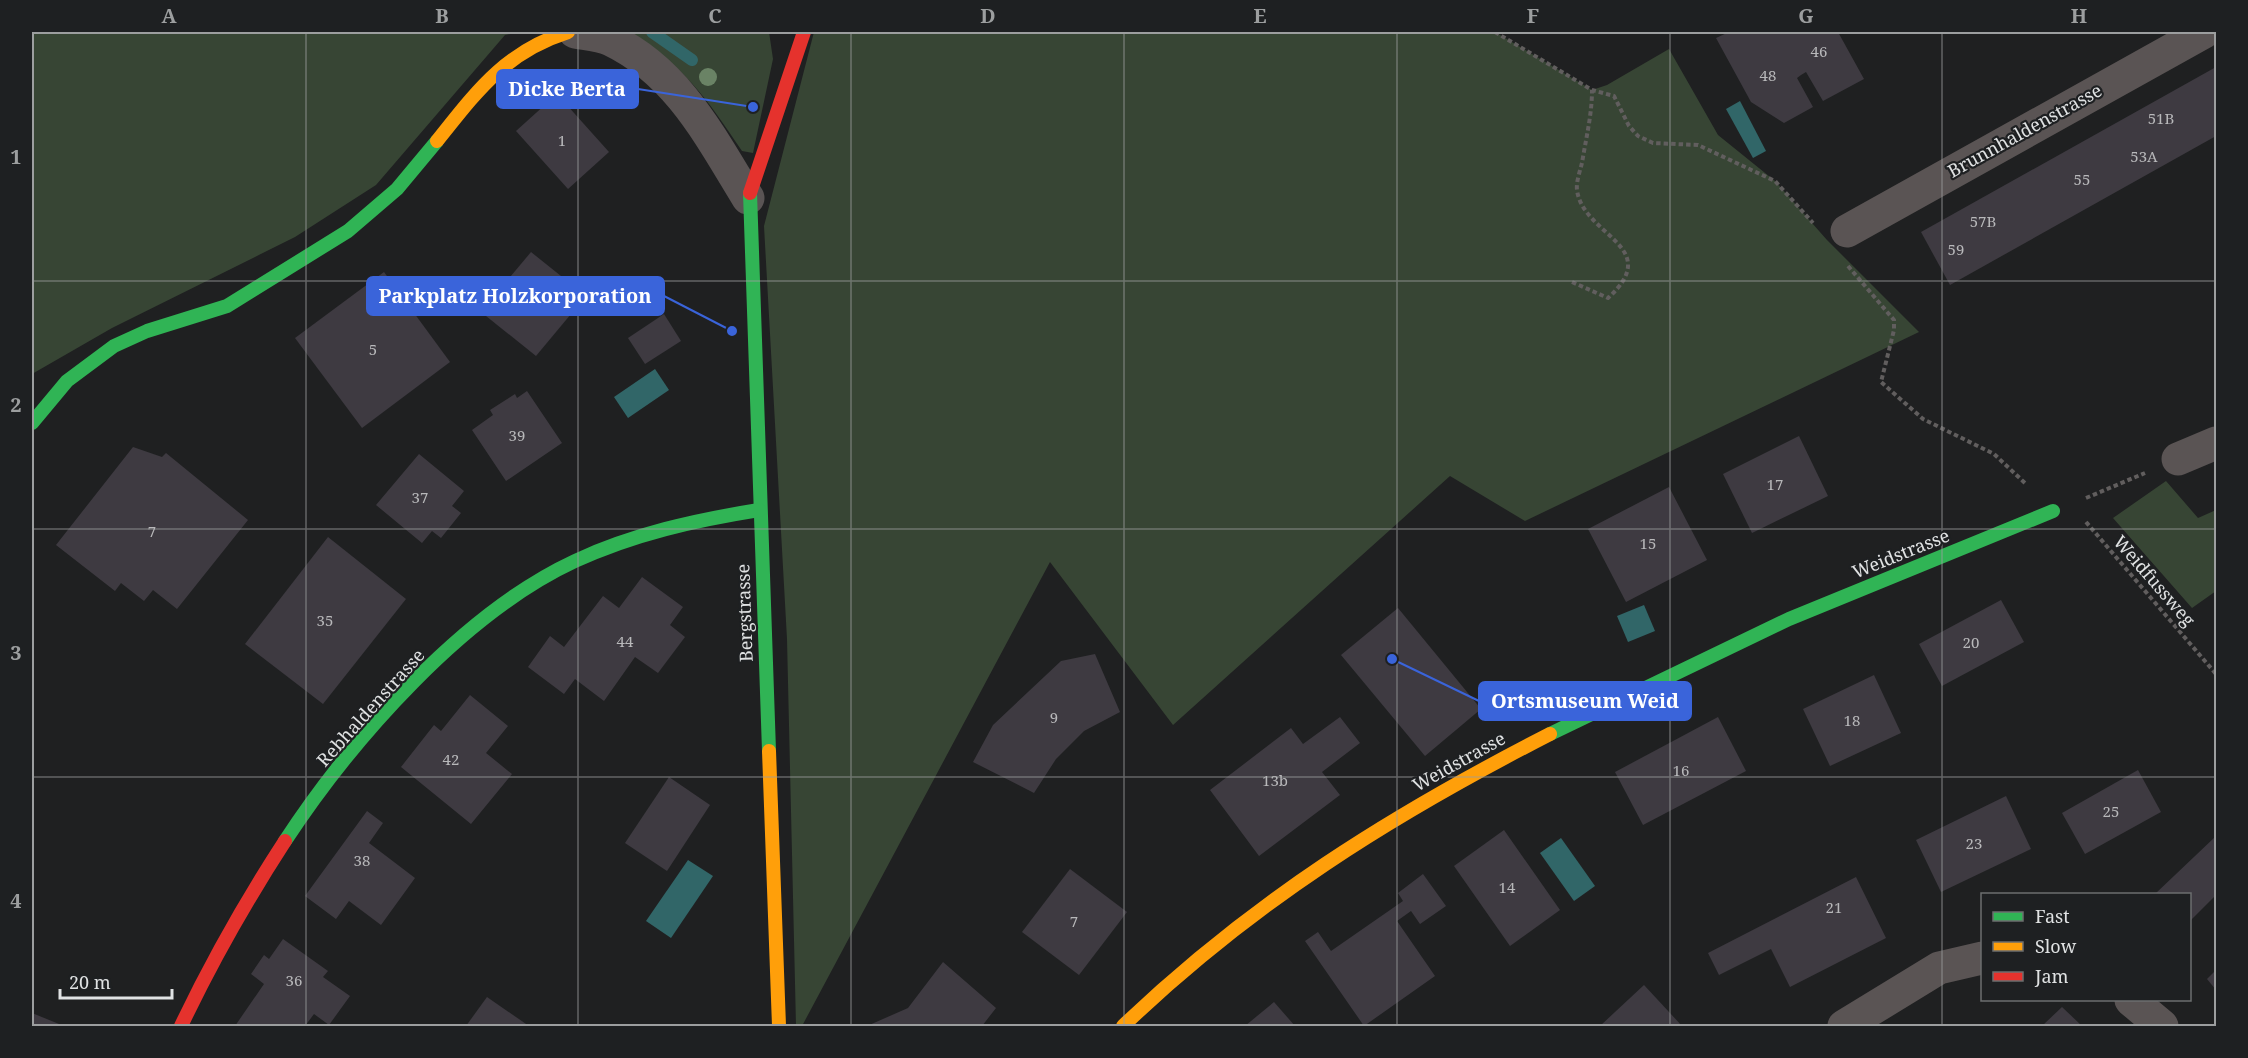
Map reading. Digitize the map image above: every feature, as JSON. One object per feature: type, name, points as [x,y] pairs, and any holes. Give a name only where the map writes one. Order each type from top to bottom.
[{"type":"street","points":[[32,423],[73,373],[144,332],[221,308],[316,254],[367,217],[402,186],[449,127],[509,59],[532,42],[568,32]]},
{"type":"street","points":[[575,32],[610,40],[658,71],[692,107],[748,198]]},
{"type":"street","points":[[748,198],[804,32]]},
{"type":"street","name":"Brunnhaldenstrasse","points":[[1847,231],[2204,32]]},
{"type":"street","name":"Bergstrasse","points":[[748,198],[779,1026]]},
{"type":"street","points":[[2178,459],[2217,443]]},
{"type":"street","name":"Rebhaldenstrasse","points":[[181,1026],[225,937],[272,862],[320,793],[423,672],[513,598],[571,563],[637,536],[694,520],[759,510]]},
{"type":"street","name":"Weidstrasse","points":[[1123,1026],[1242,920],[1376,829],[1486,766],[1790,618],[2053,512]]},
{"type":"street","points":[[1844,1026],[1939,968],[1981,958]]},
{"type":"street","points":[[2133,1001],[2162,1026]]},
{"type":"path","points":[[1495,32],[1592,90],[1614,96],[1629,126],[1638,136],[1653,143],[1698,145],[1775,181]]},
{"type":"path","points":[[1572,282],[1608,298],[1622,286],[1628,266],[1624,250],[1616,239],[1592,220],[1583,207],[1577,189],[1592,111],[1592,90]]},
{"type":"path","points":[[1894,320],[1894,330],[1881,382],[1923,419],[1994,454],[2013,470]]},
{"type":"path","points":[[2053,512],[2178,459]]},
{"type":"path","name":"Weidfussweg","points":[[2070,504],[2217,674]]},
{"type":"green space","points":[[32,32],[520,32],[505,35],[376,185],[295,237],[112,328],[32,374]]},
{"type":"green space","points":[[621,32],[769,32],[773,59],[753,153],[742,151],[704,97],[677,68],[661,55]]},
{"type":"green space","points":[[814,32],[1495,32],[1592,90],[1607,85],[1669,49],[1718,135],[1775,181],[1827,240],[1919,332],[1525,521],[1450,476],[1173,725],[1050,562],[802,1026],[796,1026],[787,639],[764,226]]},
{"type":"green space","points":[[2166,481],[2198,518],[2216,510],[2216,591],[2192,608],[2113,518]]},
{"type":"water","points":[[1740,101],[1766,151],[1753,158],[1726,109]]},
{"type":"water","points":[[655,369],[669,390],[628,418],[614,397]]},
{"type":"water","points":[[1644,605],[1655,631],[1628,642],[1617,616]]},
{"type":"water","points":[[1561,838],[1595,886],[1574,901],[1540,853]]},
{"type":"water","points":[[688,860],[713,876],[671,938],[646,921]]},
{"type":"building","points":[[1729,32],[1838,32],[1864,79],[1823,101],[1806,72],[1797,78],[1813,107],[1784,123],[1751,102],[1716,38]]},
{"type":"building","points":[[2216,67],[2216,136],[1950,285],[1921,232]]},
{"type":"building","points":[[557,94],[609,152],[568,189],[516,131]]},
{"type":"building","points":[[531,252],[586,296],[536,356],[481,312]]},
{"type":"building","points":[[384,272],[450,362],[362,428],[295,338]]},
{"type":"building","points":[[664,314],[681,341],[645,364],[628,338]]},
{"type":"building","points":[[527,391],[562,443],[506,481],[472,430],[493,415],[490,410],[515,394],[517,398]]},
{"type":"building","points":[[1799,436],[1828,496],[1752,533],[1723,474]]},
{"type":"building","points":[[133,447],[162,457],[166,453],[248,520],[177,609],[153,590],[144,601],[121,583],[115,591],[56,545]]},
{"type":"building","points":[[419,454],[464,491],[452,506],[461,513],[441,538],[432,531],[422,543],[376,505]]},
{"type":"building","points":[[1669,487],[1707,560],[1626,602],[1588,529]]},
{"type":"building","points":[[328,537],[406,599],[323,704],[245,644]]},
{"type":"building","points":[[642,577],[683,607],[670,625],[685,637],[658,673],[635,657],[604,701],[575,679],[564,694],[528,667],[550,636],[564,647],[603,596],[619,608]]},
{"type":"building","points":[[2001,600],[2024,642],[1942,686],[1919,644]]},
{"type":"building","points":[[1398,608],[1481,709],[1425,756],[1341,655]]},
{"type":"building","points":[[1095,654],[1120,712],[1084,731],[1056,759],[1034,793],[973,762],[993,725],[1061,661]]},
{"type":"building","points":[[1874,675],[1901,733],[1830,766],[1803,709]]},
{"type":"building","points":[[470,695],[508,726],[486,753],[512,774],[471,824],[401,767],[434,725],[441,731]]},
{"type":"building","points":[[1340,717],[1360,743],[1322,772],[1340,795],[1259,856],[1210,790],[1291,728],[1303,744]]},
{"type":"building","points":[[1718,717],[1746,771],[1643,825],[1615,772]]},
{"type":"building","points":[[2138,770],[2161,812],[2085,854],[2062,813]]},
{"type":"building","points":[[669,777],[710,805],[667,871],[625,843]]},
{"type":"building","points":[[2006,796],[2031,849],[1941,892],[1916,840]]},
{"type":"building","points":[[367,811],[383,823],[369,843],[415,878],[381,925],[349,901],[336,919],[305,896]]},
{"type":"building","points":[[1504,830],[1560,910],[1510,946],[1454,866]]},
{"type":"building","points":[[2215,837],[2216,895],[2191,920],[2191,893],[2156,893]]},
{"type":"building","points":[[1070,869],[1127,912],[1079,975],[1022,932]]},
{"type":"building","points":[[1423,874],[1446,906],[1420,924],[1411,911],[1397,921],[1435,976],[1364,1026],[1305,941],[1318,932],[1331,951],[1403,901],[1398,893]]},
{"type":"building","points":[[1856,877],[1886,938],[1790,987],[1771,949],[1719,975],[1708,953]]},
{"type":"building","points":[[283,939],[328,971],[323,977],[350,996],[329,1025],[314,1014],[305,1026],[235,1026],[264,984],[251,974],[264,955],[269,959]]},
{"type":"building","points":[[943,962],[996,1008],[982,1026],[867,1026],[908,1008]]},
{"type":"building","points":[[2216,970],[2216,990],[2207,979]]},
{"type":"building","points":[[1644,985],[1682,1026],[1600,1026]]},
{"type":"building","points":[[487,997],[529,1026],[466,1026]]},
{"type":"building","points":[[1274,1002],[1295,1026],[1245,1026]]},
{"type":"building","points":[[2062,1007],[2082,1026],[2042,1026]]},
{"type":"building","points":[[32,1013],[64,1026],[32,1026]]},
{"type":"waterway","points":[[652,32],[692,60]]},
{"type":"traffic: fast","points":[[32,423],[67,381],[114,346],[147,331],[227,306],[348,231],[397,189],[437,141]]},
{"type":"traffic: fast","points":[[750,193],[769,751]]},
{"type":"traffic: fast","points":[[285,841],[312,802],[377,721],[413,682],[492,612],[533,584],[597,551],[665,529],[759,510]]},
{"type":"traffic: fast","points":[[1550,734],[1789,619],[2053,511]]},
{"type":"traffic: slow","points":[[437,141],[479,90],[509,62],[546,40],[568,32]]},
{"type":"traffic: slow","points":[[1123,1026],[1172,981],[1273,900],[1379,829],[1550,734]]},
{"type":"traffic: slow","points":[[769,751],[779,1026]]},
{"type":"traffic: jam","points":[[750,193],[804,32]]},
{"type":"traffic: jam","points":[[181,1026],[230,932],[285,841]]},
{"type":"place","name":"Dicke Berta","points":[[753,107]]},
{"type":"place","name":"Parkplatz Holzkorporation","points":[[732,331]]},
{"type":"place","name":"Ortsmuseum Weid","points":[[1392,659]]}]
